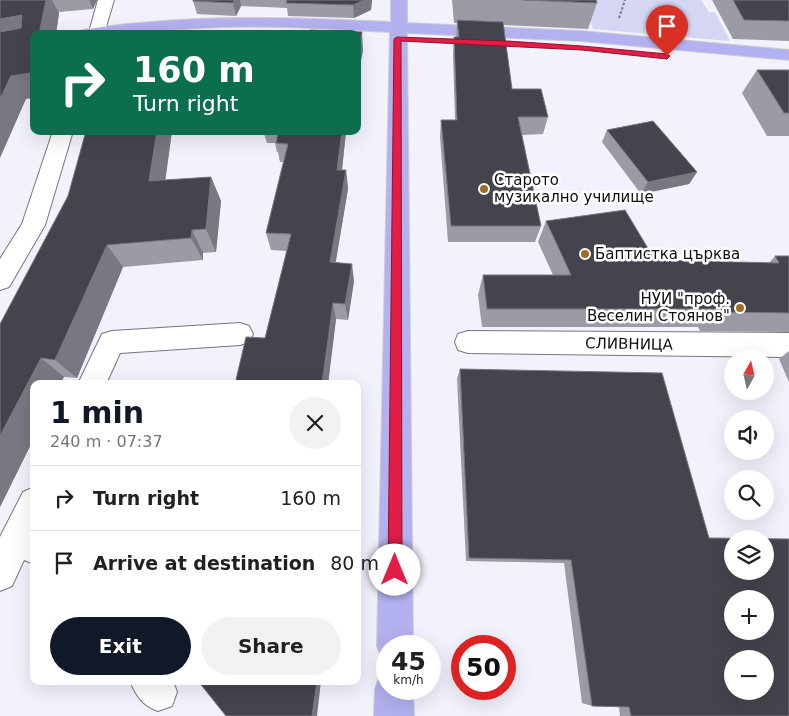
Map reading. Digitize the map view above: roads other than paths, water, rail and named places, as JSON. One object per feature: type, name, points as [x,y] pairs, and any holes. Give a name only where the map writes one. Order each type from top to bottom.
[{"type":"main road","points":[[395,635],[397,33],[399,0]]},
{"type":"main road","points":[[128,30],[222,22],[349,30]]},
{"type":"main road","points":[[361,31],[789,67]]},
{"type":"main road","points":[[361,38],[397,33],[581,36],[789,55]]},
{"type":"main road","points":[[394,700],[394,716]]},
{"type":"street","points":[[94,30],[106,0]]},
{"type":"street","points":[[0,280],[33,225],[63,135]]},
{"type":"street","points":[[94,380],[112,342],[240,334]]},
{"type":"street","name":"СЛИВНИЦА","points":[[468,342],[789,345]]},
{"type":"street","points":[[0,574],[29,527]]},
{"type":"place","name":"Старото музикално училище","points":[[484,189]]},
{"type":"place","name":"Баптистка църква","points":[[585,254]]},
{"type":"place","name":"НУИ \"проф. Веселин Стоянов\"","points":[[740,308]]}]
